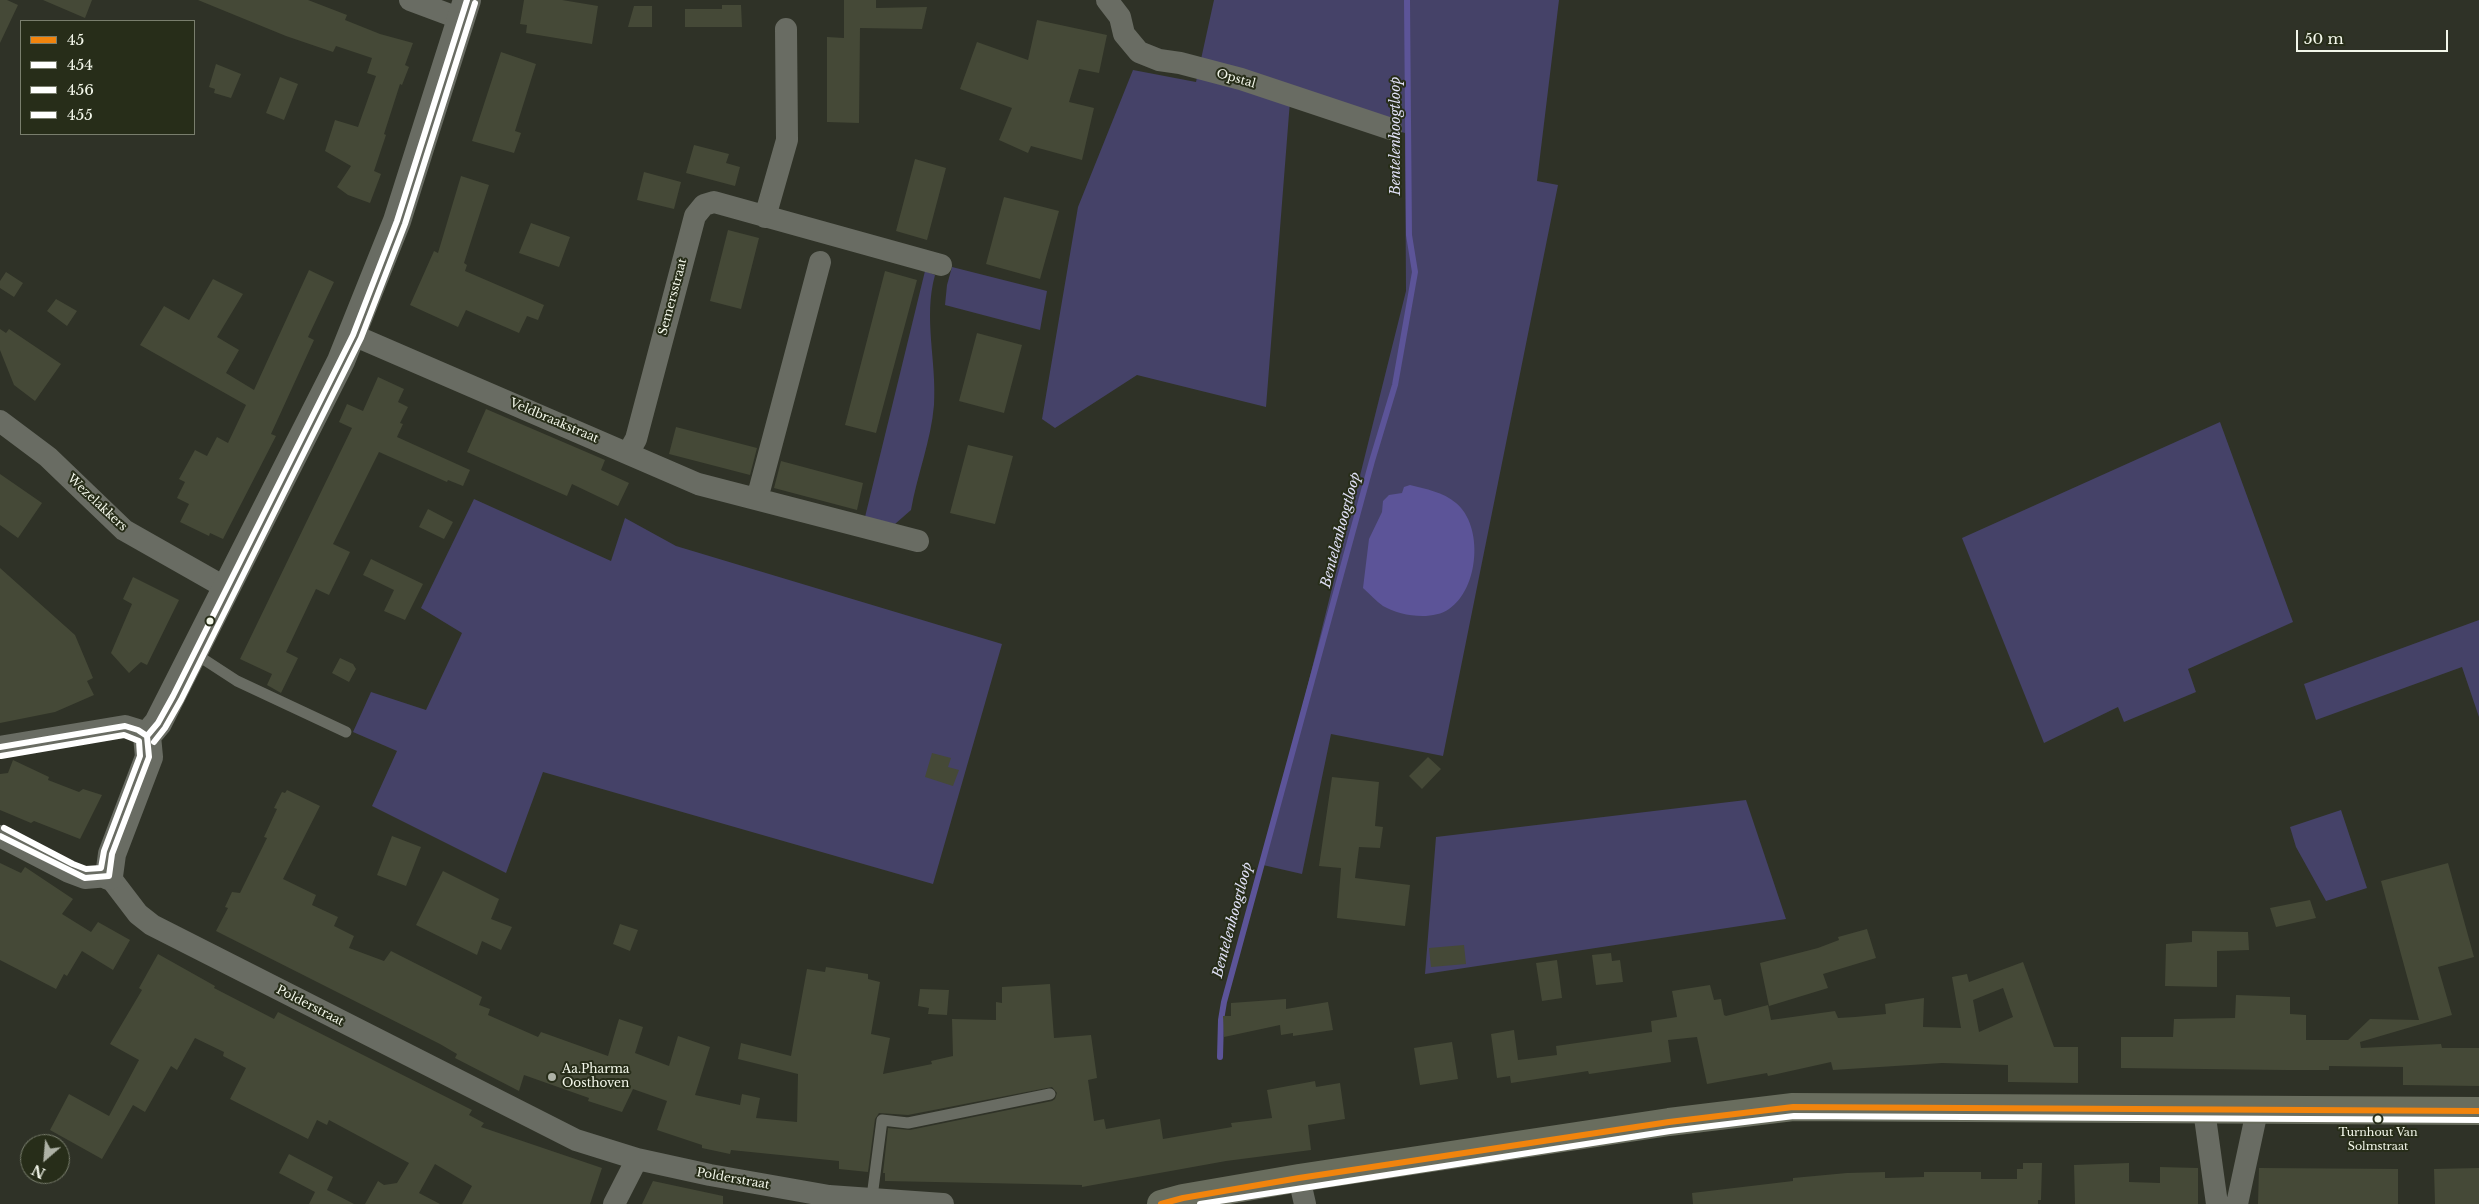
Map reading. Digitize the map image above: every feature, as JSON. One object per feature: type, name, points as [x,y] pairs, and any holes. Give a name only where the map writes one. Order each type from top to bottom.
[{"type":"main road","points":[[1161,1204],[1184,1198],[1299,1178],[1669,1122],[1793,1107],[2479,1111]]},
{"type":"street","points":[[0,836],[68,872],[85,878],[109,876],[112,854],[149,757],[147,736],[158,723],[228,589],[352,335],[397,221],[464,10],[410,0]]},
{"type":"street","name":"Opstal","points":[[1107,0],[1120,17],[1124,34],[1139,52],[1159,60],[1180,63],[1241,79],[1391,129]]},
{"type":"street","points":[[766,217],[787,140],[786,29]]},
{"type":"street","name":"Semersstraat","points":[[628,452],[636,439],[695,216],[704,205],[714,202],[941,265]]},
{"type":"street","points":[[757,499],[820,262]]},
{"type":"street","name":"Veldbraakstraat","points":[[352,335],[628,452],[698,484],[918,542]]},
{"type":"street","name":"Wezelakkers","points":[[0,421],[48,457],[124,530],[228,589]]},
{"type":"street","points":[[0,747],[125,726],[138,730],[147,736]]},
{"type":"street","name":"Polderstraat","points":[[109,876],[138,914],[152,925],[537,1122],[576,1140],[638,1159],[830,1200],[872,1198],[943,1204]]},
{"type":"street","points":[[2204,1110],[2217,1204]]},
{"type":"street","points":[[2237,1204],[2257,1111]]},
{"type":"street","points":[[614,1204],[638,1159]]},
{"type":"street","points":[[1299,1178],[1306,1204]]},
{"type":"lane","points":[[194,653],[237,681],[346,732]]},
{"type":"lane","points":[[872,1198],[882,1120],[908,1122],[1050,1094]]},
{"type":"shaded area","points":[[1214,0],[1559,0],[1537,181],[1558,185],[1443,756],[1331,734],[1302,874],[1263,865],[1406,291],[1405,133],[1290,101],[1266,407],[1137,375],[1055,428],[1042,419],[1078,207],[1133,70],[1196,82]]},
{"type":"shaded area","points":[[952,267],[1047,291],[1040,330],[945,305],[947,285]]},
{"type":"shaded area","points":[[925,271],[935,275],[930,307],[934,405],[930,432],[911,510],[895,524],[865,517]]},
{"type":"shaded area","points":[[2220,422],[2293,622],[2188,669],[2196,692],[2124,722],[2118,707],[2044,743],[1962,538]]},
{"type":"shaded area","points":[[1410,485],[1440,494],[1456,503],[1465,513],[1471,526],[1474,541],[1472,573],[1467,587],[1459,600],[1449,609],[1434,615],[1407,615],[1390,609],[1380,604],[1363,588],[1369,539],[1382,512],[1383,501],[1389,495],[1402,493],[1404,487]]},
{"type":"shaded area","points":[[474,499],[611,561],[625,518],[676,546],[1002,644],[933,884],[543,772],[506,873],[372,806],[397,751],[353,732],[371,692],[426,710],[462,633],[421,608]]},
{"type":"shaded area","points":[[2479,620],[2479,717],[2462,667],[2316,720],[2304,684]]},
{"type":"shaded area","points":[[1746,800],[1786,919],[1425,974],[1436,837]]},
{"type":"shaded area","points":[[2341,810],[2367,888],[2326,901],[2296,847],[2290,827]]},
{"type":"building","points":[[0,0],[7,0],[18,5],[0,43]]},
{"type":"building","points":[[43,0],[92,0],[85,18]]},
{"type":"building","points":[[198,0],[308,0],[347,15],[345,20],[380,34],[413,43],[405,65],[409,67],[402,85],[400,84],[374,171],[381,174],[370,203],[348,195],[337,187],[351,166],[325,151],[335,120],[358,127],[376,76],[367,73],[372,58],[336,46],[333,52],[286,36]]},
{"type":"building","points":[[524,0],[562,0],[598,6],[592,44],[526,33],[527,25],[520,24]]},
{"type":"building","points":[[844,0],[876,0],[876,8],[927,7],[922,29],[860,28],[859,123],[827,122],[827,37],[844,38]]},
{"type":"building","points":[[722,5],[741,5],[742,27],[685,27],[685,9],[722,9]]},
{"type":"building","points":[[634,6],[652,6],[652,27],[628,27]]},
{"type":"building","points":[[1037,20],[1107,35],[1099,73],[1079,69],[1069,102],[1094,108],[1082,160],[1031,146],[1028,153],[999,140],[1012,108],[960,89],[977,42],[1028,60]]},
{"type":"building","points":[[501,52],[536,64],[515,131],[521,133],[514,153],[472,141]]},
{"type":"building","points":[[216,64],[241,74],[231,98],[214,93],[215,89],[209,87]]},
{"type":"building","points":[[280,77],[298,84],[284,120],[266,113]]},
{"type":"building","points":[[694,145],[729,154],[726,163],[740,167],[735,186],[686,173]]},
{"type":"building","points":[[915,159],[946,168],[927,240],[896,231]]},
{"type":"building","points":[[644,172],[681,182],[674,209],[637,200]]},
{"type":"building","points":[[461,176],[489,185],[464,263],[467,265],[465,271],[544,305],[538,320],[527,316],[519,333],[466,310],[458,327],[410,305],[434,251],[438,253]]},
{"type":"building","points":[[1004,197],[1059,211],[1040,279],[986,264]]},
{"type":"building","points":[[531,223],[570,237],[559,267],[519,253]]},
{"type":"building","points":[[728,230],[759,238],[741,309],[710,301]]},
{"type":"building","points":[[309,270],[334,282],[308,337],[314,340],[271,434],[276,436],[223,539],[210,533],[209,536],[180,522],[189,504],[177,498],[185,482],[179,479],[195,450],[207,456],[217,437],[228,443],[246,405],[140,345],[164,306],[189,320],[213,279],[243,294],[217,337],[239,350],[226,373],[254,390]]},
{"type":"building","points":[[885,271],[917,280],[876,433],[845,425]]},
{"type":"building","points":[[6,272],[23,283],[14,297],[0,288],[0,281]]},
{"type":"building","points":[[56,299],[77,311],[67,326],[47,311]]},
{"type":"building","points":[[0,329],[6,333],[9,329],[61,364],[35,401],[14,385],[0,350]]},
{"type":"building","points":[[977,333],[1022,345],[1004,413],[959,401]]},
{"type":"building","points":[[378,377],[404,389],[398,402],[408,407],[400,423],[403,424],[397,437],[470,470],[463,486],[448,480],[447,482],[379,452],[333,544],[350,552],[329,595],[316,589],[286,652],[298,658],[281,693],[267,685],[272,674],[240,659],[352,428],[339,422],[347,404],[363,411]]},
{"type":"building","points":[[486,409],[605,460],[601,470],[629,483],[618,506],[572,484],[567,496],[467,452]]},
{"type":"building","points":[[676,427],[757,448],[750,475],[669,454]]},
{"type":"building","points":[[968,445],[1013,456],[995,524],[950,513]]},
{"type":"building","points":[[781,461],[863,483],[857,510],[774,488]]},
{"type":"building","points":[[0,474],[42,503],[18,538],[0,525]]},
{"type":"building","points":[[428,509],[453,522],[444,539],[419,527]]},
{"type":"building","points":[[371,559],[423,584],[405,620],[384,611],[394,590],[363,575]]},
{"type":"building","points":[[0,568],[75,635],[93,678],[87,681],[94,695],[55,712],[0,723]]},
{"type":"building","points":[[133,577],[179,600],[147,665],[141,662],[129,673],[111,653],[132,604],[123,599]]},
{"type":"building","points":[[340,658],[353,664],[356,669],[349,682],[332,673]]},
{"type":"building","points":[[932,753],[951,758],[948,767],[959,770],[953,786],[925,777]]},
{"type":"building","points":[[1428,757],[1441,769],[1422,789],[1409,776]]},
{"type":"building","points":[[13,760],[49,777],[48,780],[79,792],[83,789],[102,795],[80,839],[34,821],[31,823],[0,810],[0,774],[8,773]]},
{"type":"building","points":[[1332,777],[1379,782],[1375,826],[1383,827],[1380,848],[1359,847],[1355,878],[1410,885],[1405,926],[1337,918],[1341,868],[1319,866]]},
{"type":"building","points":[[287,790],[320,806],[283,879],[316,895],[312,905],[338,917],[334,926],[354,936],[349,948],[384,961],[391,951],[482,997],[479,1005],[490,1009],[488,1015],[538,1037],[541,1032],[608,1056],[619,1019],[643,1027],[635,1053],[669,1066],[678,1036],[710,1047],[695,1095],[740,1105],[742,1094],[760,1098],[756,1118],[797,1122],[798,1074],[738,1059],[741,1043],[791,1056],[807,969],[825,972],[826,967],[868,974],[868,979],[880,982],[871,1034],[890,1038],[883,1074],[932,1064],[931,1061],[953,1056],[952,1019],[996,1020],[996,1002],[1002,1003],[1002,987],[1050,984],[1054,1038],[1091,1035],[1097,1078],[1088,1080],[1094,1121],[1104,1119],[1106,1129],[1160,1119],[1163,1139],[1232,1127],[1231,1123],[1272,1118],[1267,1090],[1315,1081],[1316,1087],[1340,1083],[1345,1119],[1308,1125],[1311,1150],[1226,1161],[1082,1187],[1082,1185],[885,1181],[885,1173],[883,1173],[888,1128],[910,1130],[1052,1101],[1057,1093],[1052,1087],[908,1115],[879,1113],[875,1119],[868,1172],[839,1169],[839,1161],[731,1150],[730,1154],[702,1148],[702,1145],[657,1130],[667,1101],[633,1089],[622,1112],[588,1101],[589,1098],[524,1075],[519,1091],[455,1058],[457,1054],[440,1044],[216,931],[228,908],[225,907],[232,892],[240,893],[267,838],[264,837],[277,809],[274,808],[282,792],[285,793]]},
{"type":"building","points":[[392,836],[421,847],[406,886],[377,875]]},
{"type":"building","points":[[0,863],[21,873],[25,867],[73,899],[62,914],[91,932],[98,922],[130,940],[113,970],[82,951],[67,976],[64,974],[56,989],[0,960]]},
{"type":"building","points":[[2448,863],[2474,957],[2438,967],[2452,1015],[2360,1042],[2361,1048],[2441,1044],[2442,1048],[2479,1048],[2479,1086],[2403,1085],[2403,1067],[2329,1066],[2329,1070],[2121,1068],[2121,1037],[2173,1037],[2174,1019],[2235,1018],[2236,995],[2290,997],[2290,1014],[2306,1015],[2306,1040],[2348,1040],[2370,1019],[2419,1020],[2381,881]]},
{"type":"building","points":[[443,871],[499,899],[491,919],[512,927],[501,950],[482,941],[477,955],[416,925]]},
{"type":"building","points":[[2310,900],[2316,918],[2276,927],[2270,908]]},
{"type":"building","points":[[620,924],[638,930],[630,951],[613,944]]},
{"type":"building","points":[[1867,929],[1876,958],[1823,974],[1828,988],[1769,1006],[1760,963],[1818,948],[1839,940],[1838,937]]},
{"type":"building","points":[[2192,931],[2248,932],[2249,950],[2217,951],[2217,987],[2165,986],[2166,944],[2192,942]]},
{"type":"building","points":[[1464,945],[1466,964],[1431,967],[1429,948]]},
{"type":"building","points":[[1611,953],[1612,961],[1620,960],[1623,982],[1596,985],[1592,955]]},
{"type":"building","points":[[158,954],[215,986],[214,988],[274,1019],[278,1012],[472,1110],[469,1115],[484,1123],[481,1127],[602,1168],[590,1204],[462,1204],[472,1186],[435,1164],[419,1193],[440,1204],[365,1204],[378,1181],[384,1185],[397,1183],[409,1163],[329,1120],[327,1125],[317,1120],[308,1139],[230,1099],[246,1068],[223,1056],[224,1052],[195,1038],[177,1070],[171,1066],[145,1112],[133,1105],[102,1159],[70,1141],[70,1134],[57,1134],[50,1130],[69,1094],[109,1116],[139,1060],[110,1044],[142,990],[139,988]]},
{"type":"building","points":[[1557,960],[1562,998],[1542,1001],[1536,963]]},
{"type":"building","points":[[2023,962],[2054,1047],[2078,1047],[2078,1083],[2008,1082],[2008,1065],[1942,1063],[1833,1070],[1831,1062],[1768,1076],[1767,1073],[1707,1084],[1697,1037],[1668,1040],[1671,1062],[1589,1074],[1588,1071],[1511,1083],[1510,1076],[1497,1078],[1491,1034],[1514,1030],[1518,1060],[1557,1055],[1556,1046],[1652,1032],[1651,1021],[1677,1017],[1672,991],[1710,985],[1714,1000],[1721,999],[1724,1015],[1768,1005],[1771,1020],[1835,1011],[1838,1018],[1886,1014],[1885,1004],[1924,998],[1923,1027],[1961,1028],[1952,977],[1967,974],[1969,982]],"holes":[[[2003,988],[2013,1017],[1979,1032],[1973,1000]]]},
{"type":"building","points":[[920,989],[949,990],[947,1015],[928,1014],[929,1008],[918,1006]]},
{"type":"building","points":[[1286,999],[1286,1009],[1328,1002],[1333,1030],[1293,1036],[1293,1033],[1281,1035],[1280,1025],[1224,1037],[1223,1016],[1231,1016],[1231,1003]]},
{"type":"building","points":[[1452,1042],[1458,1079],[1420,1085],[1414,1048]]},
{"type":"building","points":[[289,1154],[333,1177],[327,1190],[354,1204],[309,1204],[315,1192],[279,1173]]},
{"type":"building","points":[[2023,1163],[2042,1163],[2041,1200],[2038,1200],[2038,1204],[1693,1204],[1692,1193],[1793,1181],[1793,1178],[1847,1173],[1885,1172],[1885,1178],[1924,1177],[1924,1172],[1981,1172],[1981,1179],[2017,1179],[2017,1169],[2023,1169]]},
{"type":"building","points":[[2129,1163],[2129,1182],[2160,1183],[2160,1167],[2198,1168],[2198,1204],[2075,1204],[2074,1165]]},
{"type":"building","points":[[2259,1168],[2398,1169],[2398,1204],[2258,1204]]},
{"type":"building","points":[[2479,1168],[2479,1204],[2435,1204],[2434,1169]]},
{"type":"building","points":[[653,1181],[723,1196],[723,1204],[642,1204]]},
{"type":"waterway","name":"Bentelenhoogtloop","points":[[1220,1057],[1221,1020],[1224,1002],[1372,461],[1395,385],[1415,272],[1409,235],[1407,0]]},
{"type":"transit line","name":"456","points":[[147,736],[158,723],[173,696],[353,335],[397,221],[467,0]]},
{"type":"transit line","name":"455","points":[[154,742],[165,728],[181,700],[361,338],[405,224],[475,3]]},
{"type":"transit line","name":"456","points":[[0,747],[125,726],[138,730],[147,736],[149,757],[112,854],[109,876],[85,878],[0,836]]},
{"type":"transit line","name":"455","points":[[1,756],[124,735],[139,741],[140,756],[104,851],[101,868],[86,869],[73,864],[4,828]]},
{"type":"transit line","name":"45","points":[[1161,1204],[1183,1198],[1299,1178],[1669,1122],[1793,1107],[2479,1111]]},
{"type":"transit line","name":"454","points":[[1200,1204],[1670,1131],[1794,1116],[2479,1120]]},
{"type":"place","name":"Aa.Pharma Oosthoven","points":[[552,1077]]},
{"type":"place","name":"Turnhout Van Solmstraat","points":[[2378,1119]]}]
